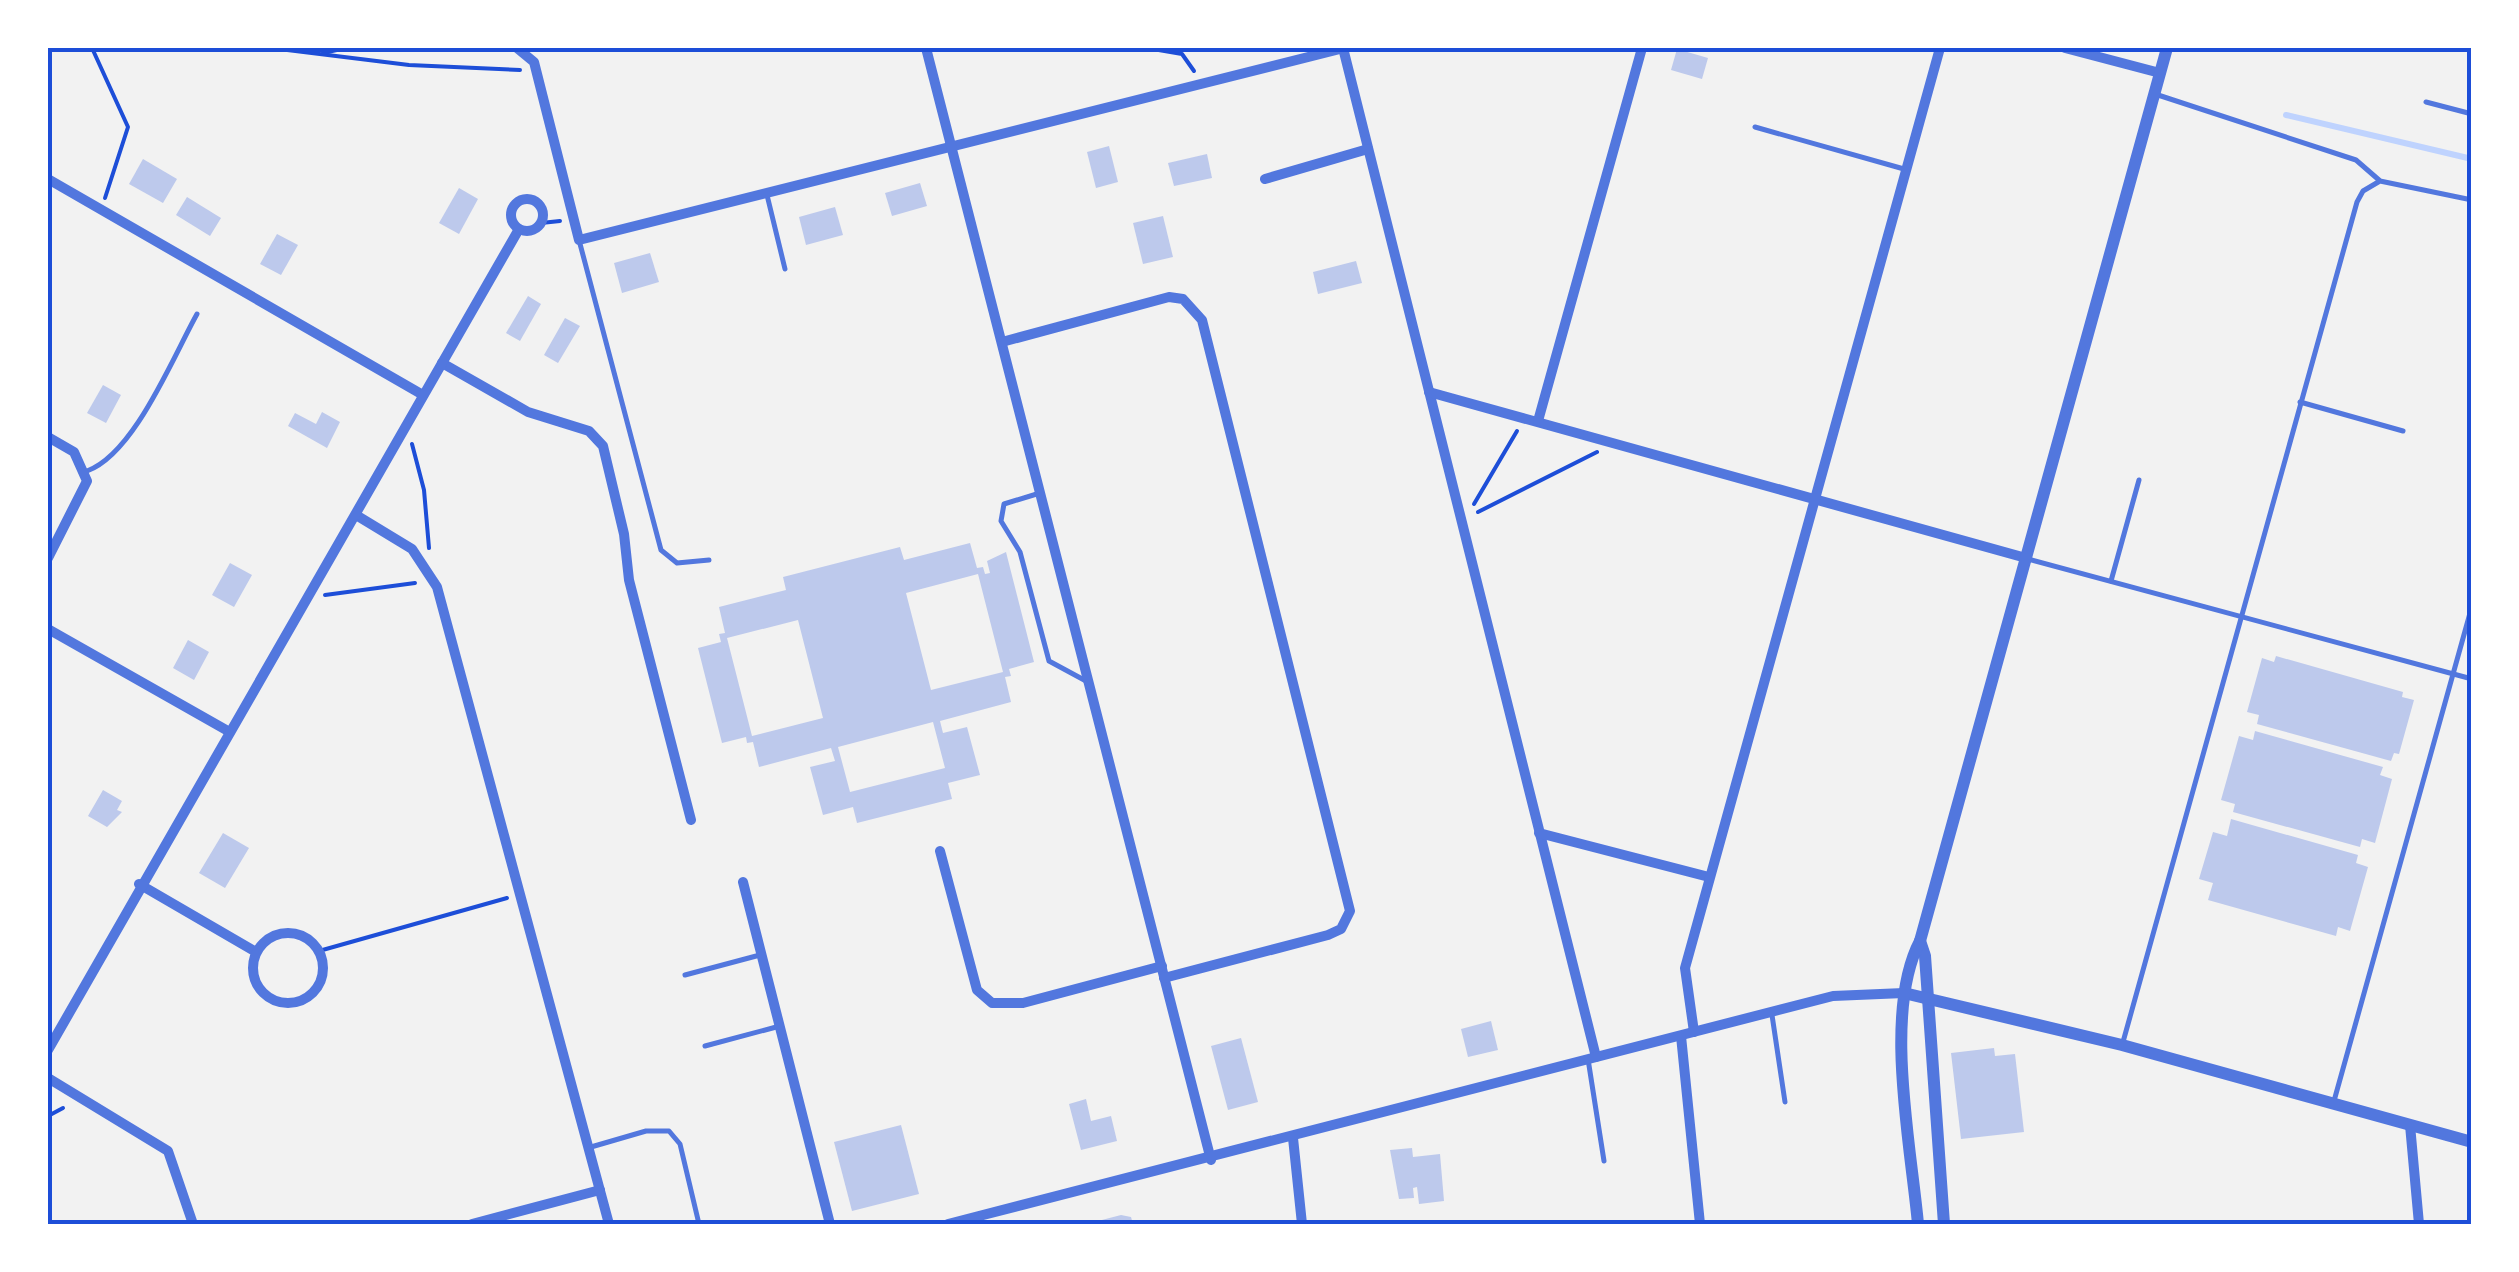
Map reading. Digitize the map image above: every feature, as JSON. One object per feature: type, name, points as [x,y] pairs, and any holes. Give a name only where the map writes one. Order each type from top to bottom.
[{"type":"street","points":[[517,48],[534,62],[578,240],[1344,48],[1592,1058]]},
{"type":"street","points":[[926,48],[1211,1160]]},
{"type":"street","points":[[1538,421],[1642,48]]},
{"type":"street","points":[[1694,1032],[1685,968],[1940,48]]},
{"type":"street","points":[[2065,48],[2160,73]]},
{"type":"street","points":[[1918,1224],[1901,1038],[1911,959],[1920,941],[2168,48]]},
{"type":"street","points":[[1264,178],[1368,149]]},
{"type":"street","points":[[48,179],[423,395]]},
{"type":"street","points":[[523,199],[540,205],[542,223],[531,231],[519,229],[511,213],[523,199]]},
{"type":"street","points":[[48,1050],[139,884],[519,229]]},
{"type":"street","points":[[940,852],[977,990],[992,1003],[1023,1003],[1328,936],[1341,930],[1350,911],[1207,339],[1192,306],[1169,297],[1002,342]]},
{"type":"street","points":[[442,364],[528,412],[589,431],[603,446],[624,534],[629,580],[691,820]]},
{"type":"street","points":[[1429,392],[2026,558]]},
{"type":"street","points":[[48,437],[74,452],[86,471],[85,492],[48,558]]},
{"type":"street","points":[[356,515],[412,550],[432,576],[609,1224]]},
{"type":"street","points":[[48,629],[228,731]]},
{"type":"street","points":[[1539,834],[1709,877]]},
{"type":"street","points":[[743,882],[830,1224]]},
{"type":"street","points":[[139,884],[256,952]]},
{"type":"street","points":[[291,932],[310,940],[324,965],[319,986],[302,1000],[288,1004],[268,997],[258,987],[252,966],[256,952],[271,937],[291,932]]},
{"type":"street","points":[[1920,941],[1928,996],[1944,1224]]},
{"type":"street","points":[[948,1224],[1211,1160],[1832,996],[1928,996],[2472,1142]]},
{"type":"street","points":[[1681,1036],[1700,1224]]},
{"type":"street","points":[[48,1078],[168,1151],[193,1224]]},
{"type":"street","points":[[2410,1125],[2419,1224]]},
{"type":"street","points":[[1292,1138],[1302,1224]]},
{"type":"street","points":[[472,1224],[600,1190]]},
{"type":"street","points":[[1015,1208],[1019,1224]]},
{"type":"lane","points":[[2155,94],[2356,160],[2380,181],[2472,200]]},
{"type":"lane","points":[[2426,102],[2472,114]]},
{"type":"lane","points":[[1755,127],[1907,170]]},
{"type":"lane","points":[[2122,1045],[2356,202],[2363,191],[2380,181]]},
{"type":"lane","points":[[767,195],[785,269]]},
{"type":"lane","points":[[578,240],[662,553],[677,563],[709,560]]},
{"type":"lane","points":[[86,471],[106,463],[124,444],[197,314]]},
{"type":"lane","points":[[2300,402],[2403,431]]},
{"type":"lane","points":[[2111,581],[2139,480]]},
{"type":"lane","points":[[1040,493],[1004,504],[1001,522],[1020,552],[1049,661],[1060,671],[1088,682]]},
{"type":"lane","points":[[2026,558],[2472,678]]},
{"type":"lane","points":[[2333,1104],[2472,606]]},
{"type":"lane","points":[[685,975],[762,955]]},
{"type":"lane","points":[[1771,1012],[1785,1102]]},
{"type":"lane","points":[[705,1046],[780,1026]]},
{"type":"lane","points":[[1592,1058],[1604,1160]]},
{"type":"lane","points":[[588,1148],[646,1131],[669,1131],[680,1144],[699,1224]]},
{"type":"path","points":[[92,48],[128,127],[105,198]]},
{"type":"path","points":[[271,48],[409,64],[524,70]]},
{"type":"path","points":[[318,54],[346,48]]},
{"type":"path","points":[[1146,48],[1182,54],[1203,83]]},
{"type":"path","points":[[542,223],[555,225],[561,220]]},
{"type":"path","points":[[307,598],[432,576],[424,490],[406,426]]},
{"type":"path","points":[[1471,509],[1519,427]]},
{"type":"path","points":[[1478,512],[1600,451]]},
{"type":"path","points":[[319,951],[519,895]]},
{"type":"path","points":[[48,1116],[63,1108]]},
{"type":"building","points":[[1677,49],[1708,58],[1702,79],[1671,70]]},
{"type":"building","points":[[1109,146],[1118,182],[1096,188],[1087,152]]},
{"type":"building","points":[[1207,154],[1212,178],[1174,186],[1168,163]]},
{"type":"building","points":[[143,159],[177,179],[163,203],[129,184]]},
{"type":"building","points":[[920,183],[927,206],[892,216],[885,193]]},
{"type":"building","points":[[459,188],[478,199],[459,234],[439,223]]},
{"type":"building","points":[[187,197],[221,218],[210,236],[176,215]]},
{"type":"building","points":[[835,207],[843,235],[806,245],[799,217]]},
{"type":"building","points":[[1163,216],[1173,257],[1143,264],[1133,223]]},
{"type":"building","points":[[277,234],[298,245],[281,275],[260,264]]},
{"type":"building","points":[[650,253],[659,282],[622,293],[614,263]]},
{"type":"building","points":[[1356,261],[1362,283],[1318,294],[1313,272]]},
{"type":"building","points":[[528,296],[541,304],[520,341],[506,333]]},
{"type":"building","points":[[565,318],[580,326],[558,363],[544,355]]},
{"type":"building","points":[[103,385],[121,395],[106,423],[87,413]]},
{"type":"building","points":[[322,412],[340,422],[327,448],[288,426],[295,413],[316,424]]},
{"type":"building","points":[[970,543],[977,568],[983,567],[985,574],[990,573],[987,561],[1006,552],[1034,662],[1009,669],[1011,676],[1005,677],[1011,702],[940,721],[943,733],[967,727],[980,775],[948,783],[952,799],[857,823],[853,807],[823,815],[810,767],[835,761],[831,748],[759,767],[753,742],[747,743],[746,737],[722,743],[698,648],[721,642],[719,634],[725,633],[719,607],[786,590],[783,577],[900,547],[904,560]],"holes":[[[978,574],[1003,672],[931,690],[906,593]],[[798,620],[823,718],[752,736],[727,638]],[[933,722],[945,768],[850,792],[838,747]]]},
{"type":"building","points":[[230,563],[252,575],[234,607],[212,595]]},
{"type":"building","points":[[188,640],[209,652],[194,680],[173,668]]},
{"type":"building","points":[[2276,656],[2403,692],[2402,697],[2414,700],[2399,754],[2394,753],[2391,761],[2257,724],[2259,715],[2247,712],[2262,658],[2274,662]]},
{"type":"building","points":[[2255,731],[2383,767],[2380,775],[2392,779],[2375,843],[2362,839],[2360,847],[2233,812],[2235,804],[2221,800],[2239,736],[2253,740]]},
{"type":"building","points":[[103,790],[122,801],[117,810],[122,812],[107,827],[88,816]]},
{"type":"building","points":[[2231,819],[2358,855],[2356,863],[2368,867],[2350,931],[2338,927],[2336,936],[2208,900],[2213,883],[2199,879],[2213,832],[2227,836]]},
{"type":"building","points":[[223,833],[249,848],[225,888],[199,873]]},
{"type":"building","points":[[1491,1021],[1498,1050],[1468,1057],[1461,1029]]},
{"type":"building","points":[[1241,1038],[1258,1102],[1228,1110],[1211,1046]]},
{"type":"building","points":[[1994,1048],[1995,1056],[2015,1054],[2024,1132],[1961,1139],[1951,1053]]},
{"type":"building","points":[[1086,1099],[1091,1121],[1111,1116],[1117,1141],[1081,1150],[1069,1104]]},
{"type":"building","points":[[901,1125],[919,1194],[852,1211],[834,1142]]},
{"type":"building","points":[[1412,1148],[1413,1157],[1440,1154],[1444,1201],[1419,1204],[1417,1187],[1413,1188],[1414,1198],[1399,1199],[1390,1150]]},
{"type":"building","points":[[1121,1215],[1131,1217],[1133,1224],[1098,1221]]},
{"type":"waterway","points":[[2286,115],[2472,159]]}]
